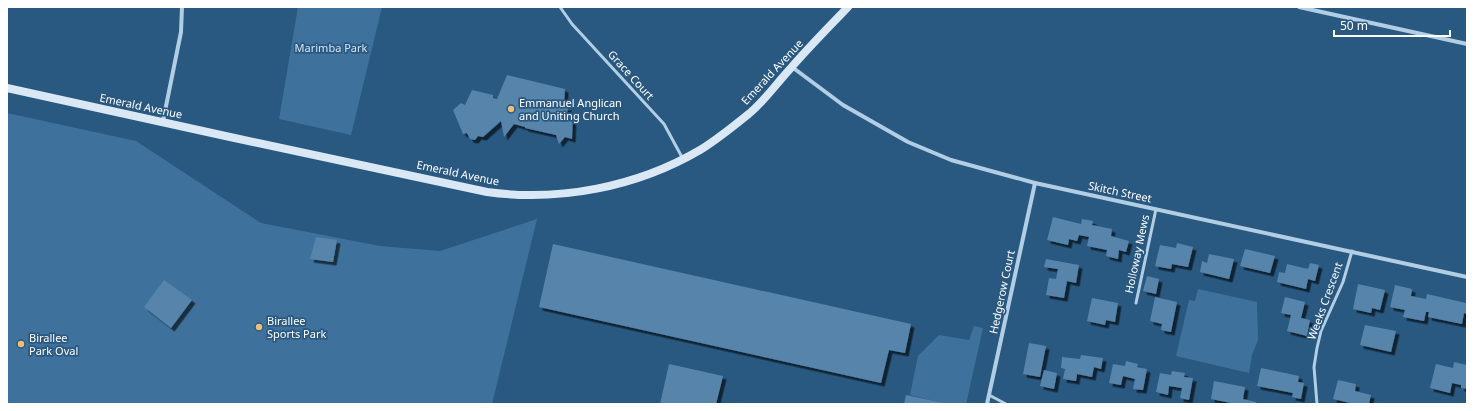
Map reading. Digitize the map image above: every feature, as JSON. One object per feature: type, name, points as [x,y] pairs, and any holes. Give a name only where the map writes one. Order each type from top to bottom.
[{"type":"street","points":[[163,122],[181,32],[182,7]]},
{"type":"street","name":"Emerald Avenue","points":[[7,88],[487,192],[512,195],[558,194],[594,189],[640,176],[662,169],[701,149],[753,111],[848,7]]},
{"type":"street","points":[[1299,7],[1467,44]]},
{"type":"street","name":"Skitch Street","points":[[792,67],[843,105],[908,142],[951,160],[1035,184],[1352,251],[1467,277]]},
{"type":"street","name":"Hedgerow Court","points":[[987,404],[1035,184]]},
{"type":"lane","name":"Grace Court","points":[[560,7],[572,24],[664,124],[683,159]]},
{"type":"lane","name":"Holloway Mews","points":[[1136,303],[1156,209]]},
{"type":"lane","name":"Weeks Crescent","points":[[1317,404],[1314,367],[1317,348],[1322,331],[1343,282],[1352,251]]},
{"type":"lane","points":[[989,395],[1006,404]]},
{"type":"green space","name":"Marimba Park","points":[[298,7],[382,7],[351,135],[279,119]]},
{"type":"green space","name":"Birallee Sports Park","points":[[7,113],[136,141],[261,223],[380,246],[440,251],[537,219],[492,404],[7,404]]},
{"type":"green space","points":[[1198,289],[1257,302],[1258,340],[1252,355],[1249,373],[1176,356],[1189,300],[1195,301]]},
{"type":"green space","points":[[974,326],[983,328],[966,404],[943,404],[910,395],[918,356],[939,335],[969,340]]},
{"type":"building","name":"Emmanuel Anglican and Uniting Church","points":[[507,75],[565,89],[564,107],[568,107],[567,114],[573,115],[572,139],[565,137],[559,144],[556,135],[514,124],[504,137],[501,121],[483,137],[478,136],[475,140],[470,139],[467,133],[463,134],[453,110],[461,103],[465,105],[472,90],[493,95],[493,98],[497,99]]},
{"type":"building","points":[[1053,217],[1081,224],[1082,219],[1093,221],[1092,225],[1112,229],[1111,236],[1129,241],[1126,252],[1119,250],[1118,259],[1106,256],[1107,250],[1087,246],[1089,237],[1079,235],[1077,241],[1069,239],[1068,245],[1047,240]]},
{"type":"building","points":[[316,237],[337,240],[333,262],[310,259]]},
{"type":"building","points":[[1177,243],[1193,247],[1188,267],[1172,264],[1171,269],[1155,266],[1160,245],[1176,248]]},
{"type":"building","points":[[553,244],[911,324],[905,353],[889,350],[881,383],[539,307]]},
{"type":"building","points":[[1245,249],[1275,256],[1270,273],[1240,266]]},
{"type":"building","points":[[1209,254],[1234,259],[1229,279],[1200,272],[1202,261],[1207,263]]},
{"type":"building","points":[[1046,259],[1079,265],[1076,283],[1067,281],[1064,298],[1046,295],[1049,278],[1056,279],[1058,269],[1044,267]]},
{"type":"building","points":[[1310,263],[1319,265],[1315,281],[1308,279],[1306,289],[1277,282],[1279,272],[1285,273],[1287,264],[1308,269]]},
{"type":"building","points":[[1147,276],[1159,279],[1156,294],[1143,291]]},
{"type":"building","points":[[164,280],[192,300],[171,328],[144,307]]},
{"type":"building","points":[[1358,284],[1385,290],[1380,310],[1372,308],[1371,313],[1353,309]]},
{"type":"building","points":[[1395,285],[1412,289],[1411,296],[1426,299],[1427,294],[1466,303],[1467,299],[1467,314],[1464,313],[1462,324],[1428,317],[1429,312],[1426,312],[1424,321],[1403,317],[1405,310],[1390,307]]},
{"type":"building","points":[[1155,297],[1177,302],[1171,332],[1161,330],[1162,324],[1150,321]]},
{"type":"building","points":[[1285,297],[1305,302],[1301,318],[1310,320],[1307,336],[1287,331],[1291,315],[1281,313]]},
{"type":"building","points":[[1092,298],[1118,303],[1115,322],[1106,320],[1105,325],[1087,321]]},
{"type":"building","points":[[1365,325],[1396,331],[1391,352],[1360,345]]},
{"type":"building","points":[[1029,343],[1046,346],[1040,377],[1023,374]]},
{"type":"building","points":[[1081,355],[1103,358],[1101,369],[1094,367],[1092,377],[1077,374],[1076,381],[1063,379],[1065,369],[1061,368],[1062,357],[1080,359]]},
{"type":"building","points":[[1126,361],[1138,364],[1137,367],[1147,369],[1143,390],[1133,389],[1135,379],[1123,376],[1121,385],[1109,383],[1113,364],[1125,366]]},
{"type":"building","points":[[1454,362],[1467,365],[1467,389],[1461,388],[1461,385],[1452,383],[1450,393],[1430,388],[1436,364],[1453,368]]},
{"type":"building","points":[[669,364],[723,376],[716,404],[660,404]]},
{"type":"building","points":[[1261,368],[1299,376],[1298,382],[1304,383],[1301,399],[1292,397],[1293,393],[1257,386]]},
{"type":"building","points":[[1044,370],[1057,373],[1054,389],[1040,386]]},
{"type":"building","points":[[1172,371],[1185,373],[1184,377],[1193,378],[1189,400],[1180,398],[1182,388],[1169,386],[1168,395],[1156,392],[1160,373],[1171,375]]},
{"type":"building","points":[[1338,380],[1356,384],[1355,391],[1371,395],[1369,404],[1349,404],[1350,403],[1333,399]]},
{"type":"building","points":[[1214,381],[1245,387],[1243,399],[1256,402],[1256,404],[1236,404],[1211,399]]},
{"type":"building","points":[[906,395],[944,403],[904,404]]},
{"type":"place","name":"Emmanuel Anglican and Uniting Church","points":[[511,109]]},
{"type":"place","name":"Birallee Sports Park","points":[[259,327]]},
{"type":"place","name":"Birallee Park Oval","points":[[21,344]]}]
